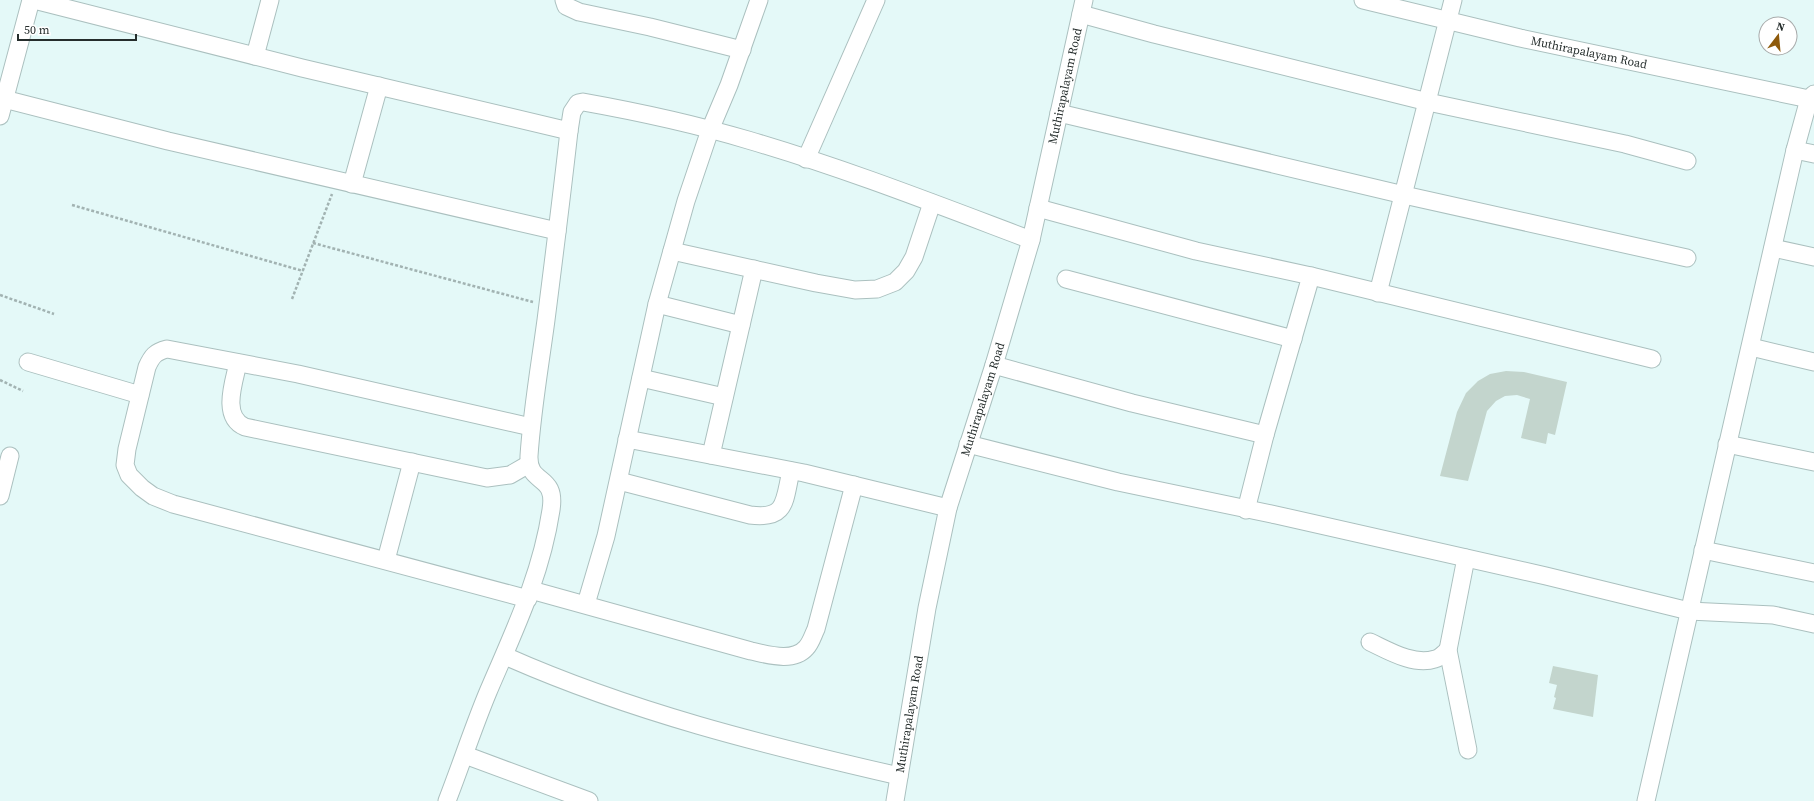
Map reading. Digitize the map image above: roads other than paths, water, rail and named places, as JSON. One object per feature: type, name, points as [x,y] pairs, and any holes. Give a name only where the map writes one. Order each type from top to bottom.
[{"type":"street","points":[[0,116],[2,98],[32,0],[255,56],[569,131]]},
{"type":"street","points":[[564,0],[566,6],[579,12],[650,27],[742,50]]},
{"type":"street","points":[[586,604],[606,536],[657,304],[672,250],[695,170],[729,85],[759,0]]},
{"type":"street","points":[[806,159],[876,0]]},
{"type":"street","name":"Muthirapalayam Road","points":[[1363,0],[1527,39],[1812,97]]},
{"type":"street","points":[[1378,293],[1453,0]]},
{"type":"street","points":[[1083,7],[1154,34],[1428,102],[1625,144],[1687,161]]},
{"type":"street","name":"Muthirapalayam Road","points":[[895,801],[927,608],[948,508],[994,365],[1031,240],[1083,7]]},
{"type":"street","points":[[255,56],[268,8]]},
{"type":"street","points":[[352,184],[379,86]]},
{"type":"street","points":[[1646,801],[1795,150],[1812,97]]},
{"type":"street","points":[[2,98],[160,139],[557,231]]},
{"type":"street","points":[[448,801],[476,723],[530,595],[549,521],[553,499],[552,491],[535,475],[529,464],[531,427],[569,131],[574,107],[578,103],[583,102],[654,115],[748,140],[932,203],[1031,240]]},
{"type":"street","points":[[1059,112],[1404,195],[1687,258]]},
{"type":"street","points":[[1795,150],[1814,154]]},
{"type":"street","points":[[672,250],[816,283],[855,290],[877,289],[895,282],[906,271],[914,257],[932,203]]},
{"type":"street","points":[[1038,208],[1196,251],[1311,276],[1652,359]]},
{"type":"street","points":[[1773,248],[1814,257]]},
{"type":"street","points":[[711,455],[754,269]]},
{"type":"street","points":[[1246,510],[1265,435],[1311,276]]},
{"type":"street","points":[[1066,279],[1292,339]]},
{"type":"street","points":[[657,304],[741,325]]},
{"type":"street","points":[[1751,347],[1814,362]]},
{"type":"street","points":[[531,427],[305,376],[167,349],[158,351],[152,356],[147,367],[127,449],[126,465],[129,476],[153,496],[207,513],[386,560],[530,595],[586,604],[769,655],[796,655],[805,650],[816,628],[854,485]]},
{"type":"street","points":[[28,362],[140,395]]},
{"type":"street","points":[[238,363],[231,405],[232,416],[237,423],[245,427],[487,478],[510,475],[529,464]]},
{"type":"street","points":[[994,365],[1132,403],[1265,435]]},
{"type":"street","points":[[641,378],[724,398]]},
{"type":"street","points":[[627,439],[791,471],[948,508]]},
{"type":"street","points":[[968,444],[1118,482],[1246,510],[1276,515],[1689,611],[1773,615],[1814,624]]},
{"type":"street","points":[[1727,444],[1814,462]]},
{"type":"street","points":[[0,496],[10,456]]},
{"type":"street","points":[[386,560],[412,462]]},
{"type":"street","points":[[619,481],[750,515],[763,517],[774,515],[779,510],[784,500],[791,471]]},
{"type":"street","points":[[1703,550],[1814,573]]},
{"type":"street","points":[[1466,558],[1448,650],[1468,750]]},
{"type":"street","points":[[1370,642],[1395,654],[1422,660],[1436,659],[1448,650]]},
{"type":"street","points":[[505,656],[545,674],[660,715],[782,749],[899,776]]},
{"type":"street","points":[[465,755],[589,801]]}]
